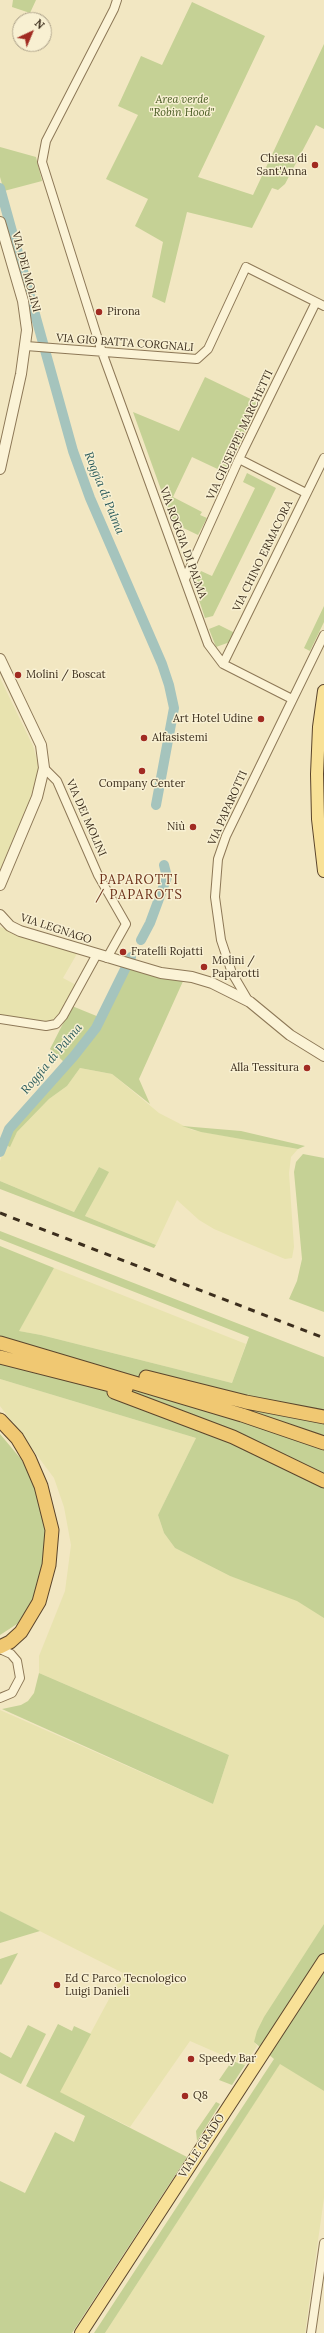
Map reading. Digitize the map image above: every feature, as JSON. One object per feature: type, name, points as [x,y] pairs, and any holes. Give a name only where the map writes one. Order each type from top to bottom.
[{"type":"highway","points":[[0,1342],[246,1402],[324,1417]]},
{"type":"highway","points":[[0,1342],[242,1415],[324,1443]]},
{"type":"highway","points":[[0,1357],[122,1388],[239,1422],[324,1452]]},
{"type":"highway","points":[[23,1363],[140,1400],[232,1437],[324,1482]]},
{"type":"highway","points":[[0,1420],[16,1438],[29,1458],[41,1486],[52,1530],[49,1565],[39,1602],[22,1632],[0,1648]]},
{"type":"main road","points":[[324,691],[319,727],[317,774],[318,819],[324,871]]},
{"type":"main road","name":"VIALE GRADO","points":[[81,2333],[324,1960]]},
{"type":"street","name":"VIA ROGGIA DI PALMA","points":[[116,0],[114,9],[46,141],[42,155],[44,168],[102,352],[208,644],[223,664],[292,699]]},
{"type":"street","name":"VIA DEI MOLINI","points":[[0,222],[23,301],[29,346],[0,470]]},
{"type":"street","name":"VIA GIO BATTA CORGNALI","points":[[29,346],[192,360],[201,357],[208,349],[246,267],[324,306]]},
{"type":"street","name":"VIA GIUSEPPE MARCHETTI","points":[[185,579],[239,459],[316,302]]},
{"type":"street","name":"VIA CHINO ERMACORA","points":[[223,664],[324,458]]},
{"type":"street","points":[[239,459],[306,493]]},
{"type":"street","name":"VIA PAPAROTTI","points":[[324,634],[226,836],[216,873],[214,897],[222,946],[232,973],[250,1002],[290,1035],[324,1056]]},
{"type":"street","points":[[0,658],[41,745],[44,768],[37,797],[0,885]]},
{"type":"street","name":"VIA DEI MOLINI","points":[[44,768],[57,781],[98,875],[126,924],[102,956]]},
{"type":"street","name":"VIA LEGNAGO","points":[[0,916],[14,929],[102,956]]},
{"type":"street","points":[[0,1019],[49,1026],[56,1024],[64,1016],[102,956],[129,964],[212,983],[250,1002]]},
{"type":"street","points":[[0,1648],[11,1654],[17,1661],[20,1678],[12,1693],[0,1698]]},
{"type":"street","points":[[311,2333],[324,2243]]},
{"type":"shaded area","points":[[0,678],[33,746],[39,767],[29,802],[0,870]]},
{"type":"shaded area","points":[[0,927],[78,952],[63,978],[78,986],[59,1017],[54,1020],[47,1021],[0,1015]]},
{"type":"shaded area","points":[[80,1068],[112,1074],[159,1113],[192,1130],[298,1149],[291,1157],[289,1173],[294,1247],[292,1258],[285,1259],[214,1229],[199,1220],[177,1200],[156,1245],[85,1216],[108,1172],[99,1167],[74,1212],[0,1181],[0,1161],[6,1145],[10,1146],[17,1132],[49,1099],[67,1086]]},
{"type":"shaded area","points":[[54,1268],[246,1344],[232,1383],[41,1335],[18,1331]]},
{"type":"shaded area","points":[[0,1379],[196,1438],[158,1515],[164,1533],[175,1548],[230,1576],[295,1597],[324,1615],[324,1924],[254,2042],[257,2046],[245,2065],[190,2041],[130,2127],[59,2092],[123,1973],[0,1911],[0,1710],[213,1804],[229,1755],[39,1673],[39,1656],[65,1591],[71,1545],[64,1507],[54,1478],[0,1406]]},
{"type":"shaded area","points":[[280,2063],[324,2091],[324,2198],[305,2333],[105,2333]]},
{"type":"green space","points":[[13,0],[36,0],[30,12],[12,7]]},
{"type":"green space","name":"Area verde \"Robin Hood\"","points":[[192,2],[265,36],[198,177],[253,195],[324,44],[324,129],[316,125],[285,184],[278,190],[272,188],[252,228],[187,212],[165,303],[152,297],[163,242],[135,226],[148,199],[106,179],[138,115],[118,106],[141,56],[162,65]]},
{"type":"green space","points":[[0,147],[36,157],[42,181],[4,191],[0,177]]},
{"type":"green space","points":[[205,377],[259,403],[226,473],[192,457],[173,497],[202,512],[200,515],[207,518],[198,535],[173,523],[133,412],[179,431]]},
{"type":"green space","points":[[247,473],[276,488],[213,616],[205,618],[194,585],[201,571],[212,576],[255,488],[243,482]]},
{"type":"green space","points":[[324,606],[324,622],[310,651],[304,648]]},
{"type":"green space","points":[[219,625],[235,633],[230,642],[216,647],[209,629]]},
{"type":"green space","points":[[128,967],[184,979],[139,1079],[150,1104],[112,1074],[80,1068],[67,1086],[49,1099],[17,1132],[10,1147],[6,1145],[12,1130],[87,1044]]},
{"type":"green space","points":[[72,1006],[99,1017],[77,1048],[64,1062],[50,1049]]},
{"type":"green space","points":[[182,1126],[241,1131],[305,1146],[298,1149],[201,1132]]},
{"type":"green space","points":[[303,1154],[324,1158],[324,1312],[289,1299],[297,1281],[302,1259],[294,1172],[296,1162]]},
{"type":"green space","points":[[99,1167],[109,1172],[85,1216],[156,1245],[154,1248],[0,1189],[0,1181],[74,1212]]},
{"type":"green space","points":[[0,1231],[324,1357],[324,1618],[297,1601],[230,1576],[175,1548],[164,1533],[158,1515],[196,1438],[0,1379],[0,1246],[54,1268],[19,1331],[41,1335],[232,1383],[249,1337],[0,1239]]},
{"type":"green space","points":[[0,1434],[21,1459],[32,1479],[41,1503],[45,1526],[46,1548],[33,1601],[17,1624],[0,1635]]},
{"type":"green space","points":[[39,1673],[229,1755],[213,1804],[2,1709],[21,1705],[28,1701],[34,1693]]},
{"type":"green space","points":[[0,1911],[40,1931],[0,1943]]},
{"type":"green space","points":[[324,1924],[324,2091],[280,2064],[105,2333],[94,2333],[274,2059],[254,2042],[257,2031],[264,2017]]},
{"type":"green space","points":[[18,1953],[1,1985],[0,1959]]},
{"type":"green space","points":[[58,2024],[72,2031],[74,2026],[91,2034],[60,2092],[187,2157],[72,2333],[0,2333],[0,2181],[25,2193],[55,2132],[74,2142],[85,2116],[26,2086]]},
{"type":"green space","points":[[28,2025],[46,2034],[21,2084],[0,2073],[0,2052],[11,2058]]},
{"type":"green space","points":[[232,2061],[245,2065],[232,2085],[219,2080]]},
{"type":"green space","points":[[216,2102],[220,2104],[197,2141],[196,2131]]},
{"type":"waterway","name":"Roggia di Palma","points":[[0,188],[73,451],[90,498],[162,664],[169,685],[174,708],[156,805]]},
{"type":"waterway","name":"Roggia di Palma","points":[[141,940],[150,923],[167,877],[164,865]]},
{"type":"waterway","name":"Roggia di Palma","points":[[0,1152],[9,1129],[74,1056],[96,1028],[131,957]]},
{"type":"railway","points":[[0,1213],[324,1338]]},
{"type":"place","name":"Chiesa di Sant'Anna","points":[[315,165]]},
{"type":"place","name":"Pirona","points":[[99,312]]},
{"type":"place","name":"Molini / Boscat","points":[[18,675]]},
{"type":"place","name":"Art Hotel Udine","points":[[261,719]]},
{"type":"place","name":"Alfasistemi","points":[[144,738]]},
{"type":"place","name":"Company Center","points":[[142,771]]},
{"type":"place","name":"Niù","points":[[193,827]]},
{"type":"place","name":"Fratelli Rojatti","points":[[123,952]]},
{"type":"place","name":"Molini / Paparotti","points":[[204,967]]},
{"type":"place","name":"Alla Tessitura","points":[[307,1068]]},
{"type":"place","name":"Ed C Parco Tecnologico Luigi Danieli","points":[[57,1985]]},
{"type":"place","name":"Speedy Bar","points":[[191,2059]]},
{"type":"place","name":"Q8","points":[[185,2096]]},
{"type":"district","name":"PAPAROTTI / PAPAROTS","points":[[139,888]]}]
